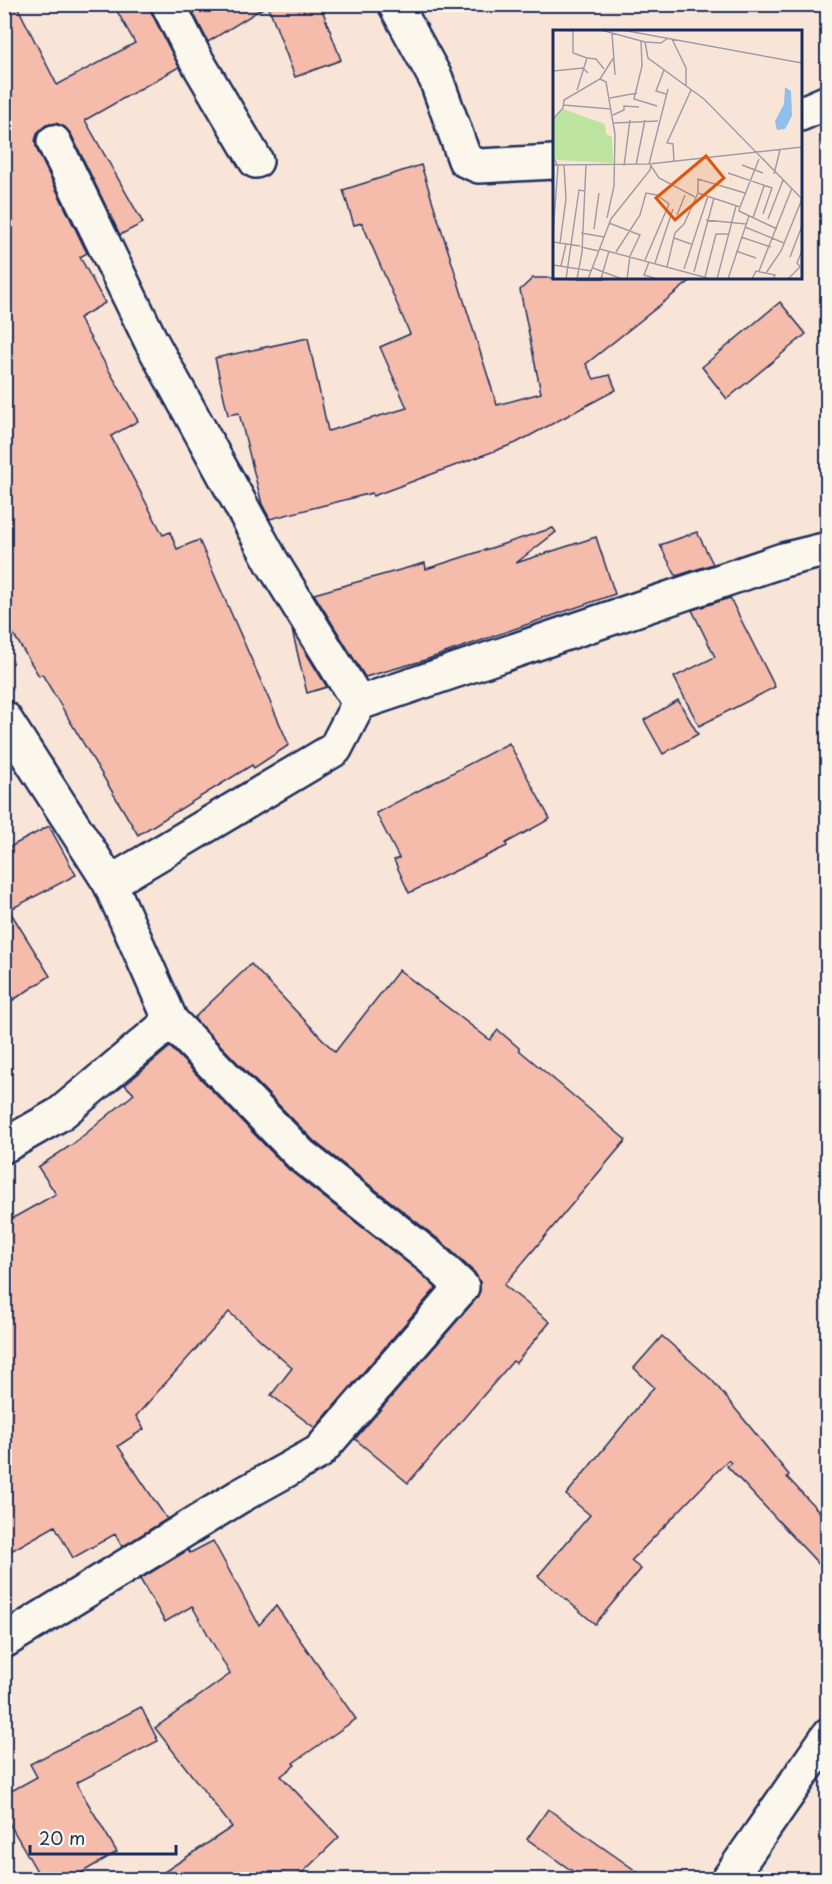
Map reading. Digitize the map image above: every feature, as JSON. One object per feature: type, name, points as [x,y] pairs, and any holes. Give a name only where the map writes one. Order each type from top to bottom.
[{"type":"street","points":[[168,4],[194,56],[256,161]]},
{"type":"street","points":[[396,4],[436,79],[465,160],[479,166],[553,162]]},
{"type":"street","points":[[802,114],[828,102]]},
{"type":"street","points":[[54,142],[151,341],[272,562],[359,703]]},
{"type":"street","points":[[110,883],[335,749],[359,703],[783,560],[828,549]]},
{"type":"street","points":[[4,718],[110,883],[171,1021],[301,1155],[430,1257],[462,1287],[319,1452],[240,1496],[4,1641]]},
{"type":"street","points":[[4,1146],[60,1114],[171,1021]]},
{"type":"street","points":[[728,1880],[828,1736]]},
{"type":"building","points":[[4,4],[16,4],[57,85],[135,43],[113,4],[150,4],[151,12],[179,67],[85,120],[143,223],[120,235],[71,134],[65,127],[56,123],[46,125],[38,132],[35,141],[37,150],[87,253],[80,257],[105,303],[79,318],[138,421],[111,436],[163,535],[170,532],[177,549],[199,540],[289,745],[254,768],[252,765],[138,835],[42,674],[39,676],[4,619]]},
{"type":"building","points":[[189,4],[320,4],[341,60],[295,77],[268,5],[208,42]]},
{"type":"building","points":[[421,165],[497,405],[541,393],[520,290],[533,278],[693,279],[586,364],[594,379],[610,375],[616,390],[516,443],[373,496],[372,493],[270,519],[262,504],[239,413],[228,415],[215,358],[308,338],[328,431],[407,408],[380,347],[410,334],[362,223],[354,225],[343,190]]},
{"type":"building","points":[[780,302],[806,334],[727,399],[702,367]]},
{"type":"building","points":[[553,528],[556,532],[516,563],[596,537],[615,594],[422,661],[365,677],[314,594],[425,563],[426,569]]},
{"type":"building","points":[[697,532],[713,564],[676,576],[660,545]]},
{"type":"building","points":[[730,598],[775,687],[699,726],[674,677],[715,657],[692,610]]},
{"type":"building","points":[[292,630],[327,687],[307,693]]},
{"type":"building","points":[[678,700],[698,734],[663,754],[644,720]]},
{"type":"building","points":[[509,743],[550,819],[506,843],[507,846],[409,893],[394,860],[399,858],[376,813]]},
{"type":"building","points":[[49,826],[76,875],[9,910],[50,976],[4,1006],[4,850]]},
{"type":"building","points":[[251,964],[335,1052],[399,970],[490,1040],[498,1030],[626,1140],[504,1285],[550,1322],[516,1363],[513,1361],[408,1483],[355,1439],[476,1299],[480,1291],[480,1282],[475,1273],[442,1242],[314,1141],[194,1018]]},
{"type":"building","points":[[170,1047],[289,1170],[418,1271],[436,1288],[315,1428],[271,1395],[292,1368],[229,1312],[136,1416],[144,1429],[118,1446],[167,1519],[122,1547],[115,1534],[73,1558],[55,1526],[4,1555],[4,1223],[56,1194],[38,1167],[73,1144],[134,1094],[125,1085]]},
{"type":"building","points":[[662,1336],[712,1380],[789,1475],[787,1477],[828,1521],[828,1574],[727,1466],[731,1463],[728,1460],[631,1561],[641,1569],[595,1624],[538,1576],[590,1515],[566,1495],[654,1387],[634,1368]]},
{"type":"building","points":[[213,1541],[259,1625],[276,1606],[356,1719],[293,1763],[295,1765],[281,1776],[339,1837],[296,1879],[152,1880],[232,1827],[155,1728],[230,1674],[192,1606],[165,1622],[140,1579],[188,1550],[190,1553]]},
{"type":"building","points":[[141,1707],[158,1741],[76,1783],[117,1852],[69,1880],[42,1880],[4,1814],[4,1795],[37,1777],[30,1764]]},
{"type":"building","points":[[548,1809],[649,1880],[585,1880],[527,1839]]}]
